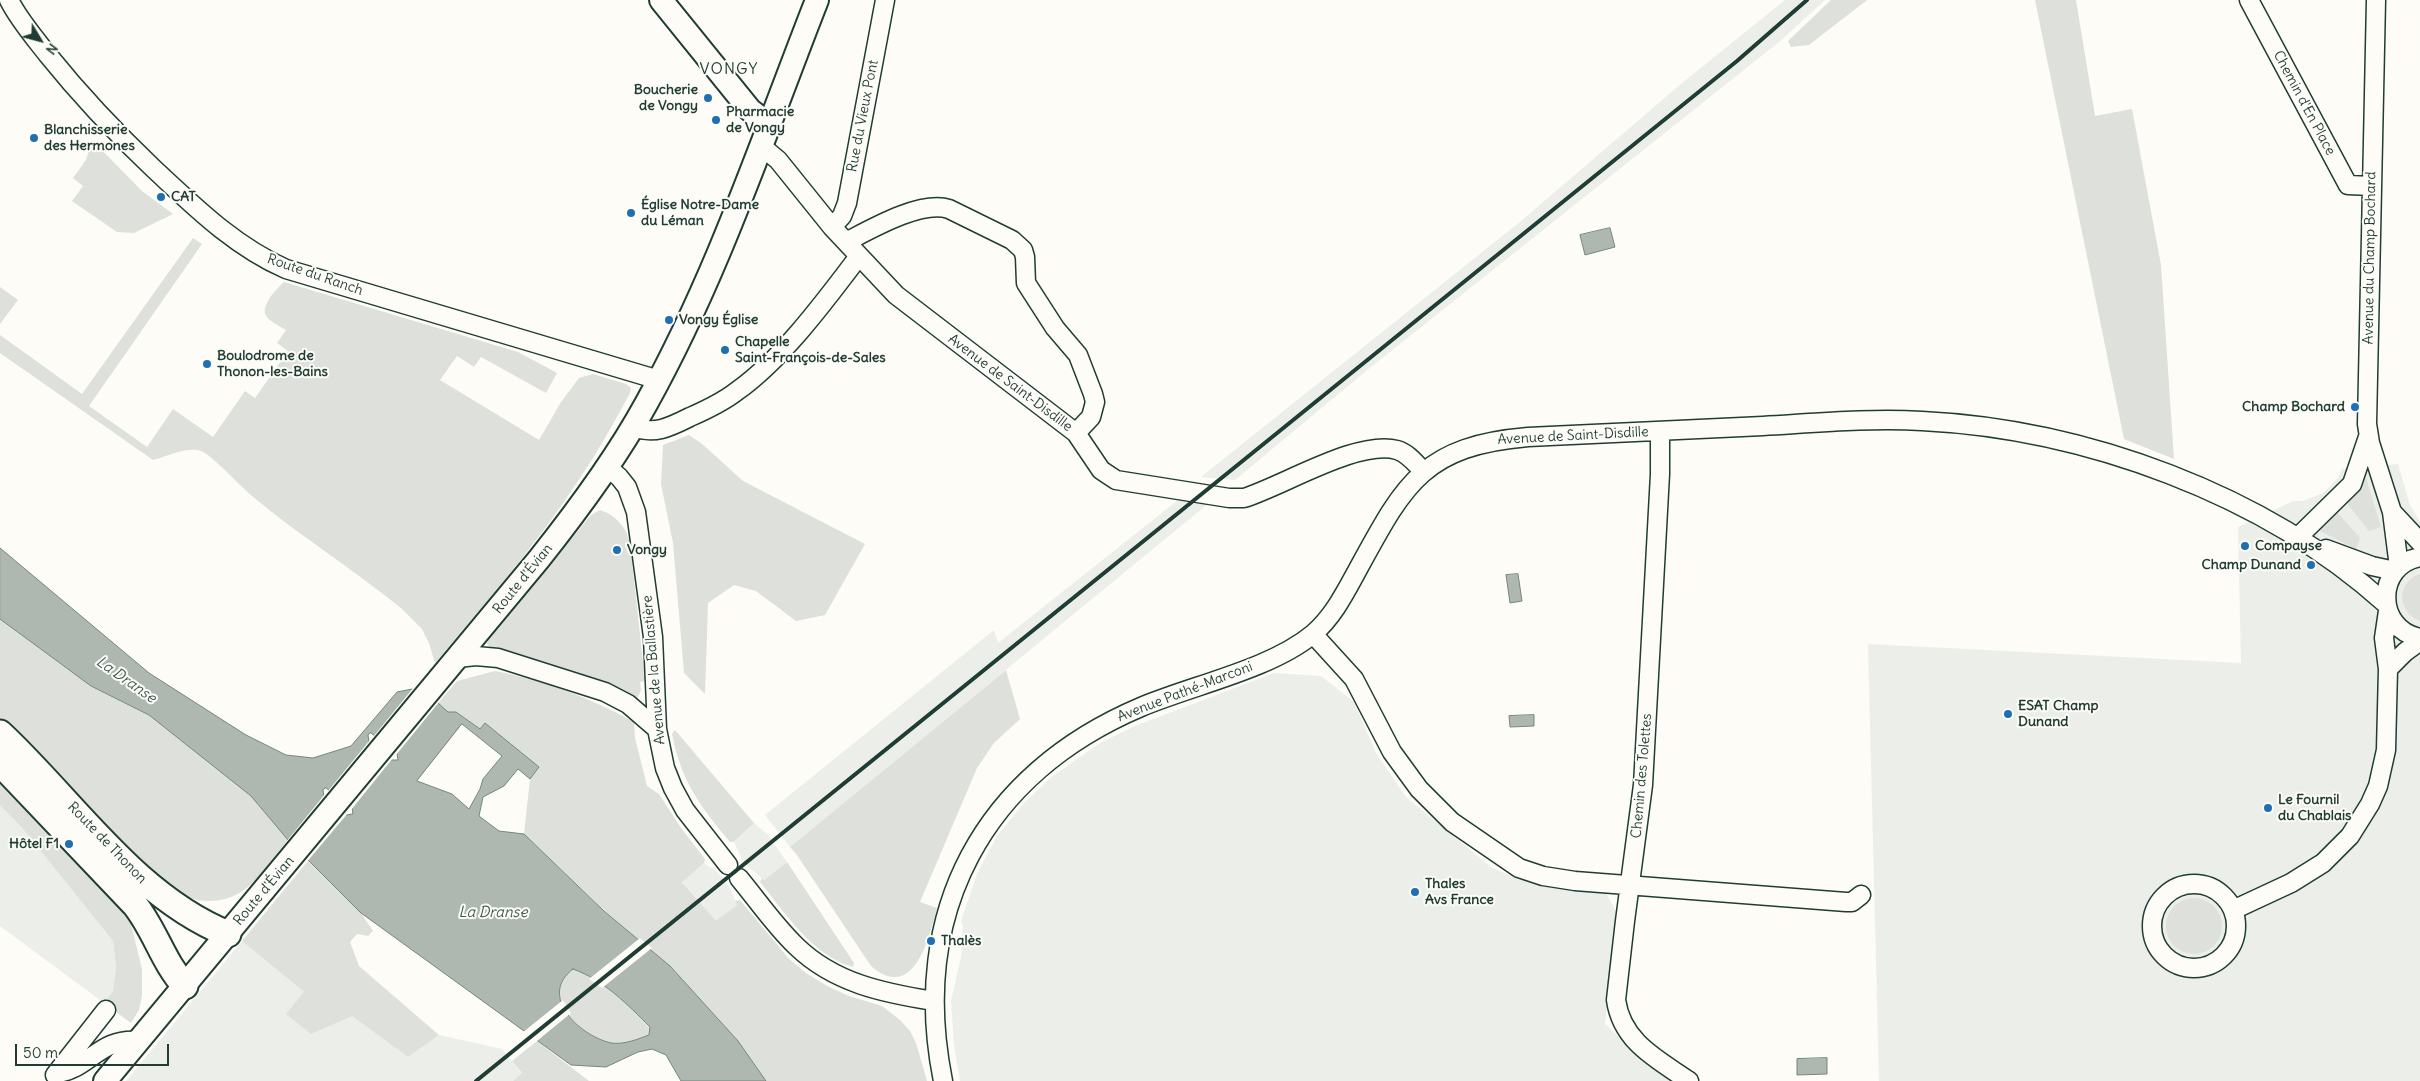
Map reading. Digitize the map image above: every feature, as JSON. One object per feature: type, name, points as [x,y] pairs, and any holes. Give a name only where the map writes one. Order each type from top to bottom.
[{"type":"main road","name":"Route de Thonon","points":[[0,733],[148,886],[186,914],[228,934]]},
{"type":"main road","name":"Route de Thonon","points":[[0,763],[135,905],[150,927],[169,966],[184,986]]},
{"type":"street","name":"Route du Ranch","points":[[8,0],[24,25],[65,77],[114,131],[219,229],[259,256],[286,269],[659,380]]},
{"type":"street","points":[[661,0],[750,110],[768,124]]},
{"type":"street","name":"Route d'Évian","points":[[105,1081],[440,678],[467,657],[607,467],[659,380],[700,293],[817,0]]},
{"type":"street","name":"Rue du Vieux Pont","points":[[832,227],[842,216],[846,203],[885,0]]},
{"type":"street","name":"Chemin d'En Place","points":[[2249,0],[2348,185],[2372,186]]},
{"type":"street","name":"Avenue du Champ Bochard","points":[[2376,0],[2367,403],[2369,434],[2392,512],[2397,569]]},
{"type":"street","name":"Avenue de Saint-Disdille","points":[[760,145],[785,167],[832,227],[910,307],[1076,433],[1101,470],[1116,480],[1237,499],[1252,496],[1338,458],[1363,452],[1397,450],[1408,456],[1424,472],[1461,449],[1489,441],[1528,437],[1910,420],[1944,422],[2028,434],[2093,448],[2155,469],[2231,502],[2298,538],[2364,584],[2387,607],[2400,629],[2420,640]]},
{"type":"street","points":[[846,242],[888,221],[937,206],[949,209],[1018,244],[1026,257],[1026,283],[1055,328],[1078,355],[1093,394],[1094,410],[1091,417],[1076,433]]},
{"type":"street","points":[[633,426],[642,430],[661,430],[697,414],[737,392],[763,368],[804,324],[859,256]]},
{"type":"street","name":"Chemin des Tolettes","points":[[1660,431],[1660,474],[1644,776],[1617,986],[1618,1013],[1627,1032],[1635,1042],[1689,1081]]},
{"type":"street","points":[[2369,434],[2352,484],[2298,538],[2359,562],[2397,569]]},
{"type":"street","name":"Avenue de la Ballastière","points":[[607,467],[627,487],[636,512],[653,637],[658,729],[665,768],[685,810],[796,946],[824,968],[857,984],[934,1000]]},
{"type":"street","name":"Avenue Pathé-Marconi","points":[[934,1000],[940,943],[947,914],[961,873],[981,834],[1014,792],[1075,742],[1120,716],[1272,658],[1301,643],[1313,634],[1336,608],[1396,502],[1424,472]]},
{"type":"street","name":"Avenue du Champ Bochard","points":[[2392,512],[2420,542]]},
{"type":"street","points":[[2233,910],[2308,874],[2337,850],[2361,820],[2378,786],[2383,768],[2388,730],[2388,669],[2384,638],[2387,586],[2397,569],[2420,557]]},
{"type":"street","points":[[1313,634],[1354,679],[1388,745],[1404,771],[1434,806],[1452,822],[1508,862],[1531,873],[1575,881],[1631,887],[1846,902],[1852,902],[1862,895]]},
{"type":"street","points":[[2388,669],[2420,640]]},
{"type":"street","points":[[467,657],[498,658],[605,692],[617,697],[658,729]]},
{"type":"street","points":[[2192,884],[2212,888],[2228,900],[2233,910],[2236,930],[2234,940],[2229,949],[2214,963],[2195,968],[2176,964],[2161,951],[2156,943],[2152,924],[2158,904],[2164,896],[2182,886],[2192,884]]},
{"type":"street","points":[[934,1000],[935,1033],[943,1081]]},
{"type":"street","points":[[54,1077],[106,1010]]},
{"type":"street","points":[[54,1077],[76,1068],[109,1044],[129,1040],[139,1041]]},
{"type":"shaded area","points":[[1785,0],[1825,0],[1779,42],[1366,371],[1235,480],[1201,477],[1521,221],[1681,84]]},
{"type":"shaded area","points":[[1831,0],[1867,0],[1809,45],[1791,47],[1788,41]]},
{"type":"shaded area","points":[[2035,0],[2076,0],[2095,116],[2132,109],[2161,265],[2174,459],[2124,439]]},
{"type":"shaded area","points":[[92,140],[142,191],[173,214],[134,233],[117,232],[72,201],[83,186],[73,178],[86,160]]},
{"type":"shaded area","points":[[193,238],[202,244],[89,406],[147,447],[173,409],[213,437],[245,391],[255,398],[288,351],[277,343],[286,330],[270,320],[265,312],[267,302],[284,282],[518,352],[557,373],[546,393],[481,357],[474,367],[457,356],[440,380],[539,440],[561,402],[579,378],[593,374],[626,384],[631,388],[605,438],[545,529],[435,663],[429,643],[422,629],[401,608],[270,511],[206,453],[190,450],[153,460],[0,353],[0,335],[82,394]]},
{"type":"shaded area","points":[[0,287],[18,300],[0,324]]},
{"type":"shaded area","points":[[689,435],[701,443],[743,481],[865,544],[825,615],[796,621],[756,591],[734,585],[708,603],[705,694],[684,673],[673,543],[661,484],[663,445]]},
{"type":"shaded area","points":[[2398,464],[2410,505],[2420,522],[2420,1081],[1879,1081],[1868,644],[2241,663],[2238,527],[2293,501],[2303,501],[2323,493],[2338,478],[2342,469]]},
{"type":"shaded area","points":[[2363,477],[2366,478],[2381,527],[2369,531],[2346,502]]},
{"type":"shaded area","points":[[1178,500],[1209,503],[790,847],[765,815],[994,630],[998,643]]},
{"type":"shaded area","points":[[600,510],[620,522],[630,543],[645,681],[640,682],[641,690],[637,699],[600,681],[490,647],[487,644],[488,639],[591,515]]},
{"type":"shaded area","points":[[2336,511],[2360,538],[2356,549],[2318,530]]},
{"type":"shaded area","points":[[2420,574],[2420,621],[2412,617],[2407,611],[2402,597],[2407,583]]},
{"type":"shaded area","points":[[0,619],[91,686],[149,715],[251,796],[288,840],[252,883],[235,895],[215,901],[198,900],[188,897],[171,887],[134,857],[91,810],[0,718]]},
{"type":"shaded area","points":[[1006,670],[1020,719],[994,743],[977,768],[920,902],[937,908],[924,949],[909,972],[898,977],[886,975],[871,966],[790,847]]},
{"type":"shaded area","points":[[495,671],[531,679],[566,691],[601,705],[634,722],[635,738],[647,786],[659,794],[681,828],[705,859],[704,863],[682,882],[716,921],[737,905],[735,901],[740,900],[789,959],[806,973],[827,986],[849,996],[882,1006],[900,1020],[910,1031],[916,1043],[927,1081],[766,1081],[738,1041],[670,966],[605,911],[524,834],[530,779],[539,767],[485,723],[480,729],[456,712],[448,712],[438,703],[457,681]]},
{"type":"shaded area","points":[[1274,673],[1321,676],[1354,702],[1376,753],[1406,797],[1491,867],[1517,879],[1606,893],[1618,915],[1605,1024],[1643,1060],[1676,1081],[960,1081],[954,1045],[951,1001],[961,957],[963,926],[961,921],[977,874],[997,836],[1022,805],[1050,778],[1100,743],[1135,726]]},
{"type":"shaded area","points":[[675,730],[754,823],[733,842],[730,842],[710,817],[686,779],[672,734]]},
{"type":"shaded area","points":[[0,774],[129,916],[142,969],[142,996],[139,1010],[131,1023],[104,1003],[113,991],[116,967],[113,941],[23,829],[0,805]]},
{"type":"shaded area","points":[[0,805],[23,829],[113,941],[116,967],[113,991],[104,1003],[0,926]]},
{"type":"shaded area","points":[[754,823],[767,834],[787,862],[764,880],[744,863],[733,840]]},
{"type":"shaded area","points":[[308,861],[361,913],[373,931],[368,936],[357,934],[350,942],[359,966],[439,1035],[408,1057],[352,1016],[311,1034],[286,1014],[304,992],[242,941]]},
{"type":"shaded area","points":[[787,862],[854,963],[853,967],[825,953],[813,943],[790,920],[760,882],[762,878],[764,880]]},
{"type":"shaded area","points":[[704,863],[718,873],[729,886],[737,905],[716,922],[682,881]]},
{"type":"shaded area","points":[[2188,898],[2200,898],[2214,906],[2222,920],[2220,937],[2214,946],[2200,954],[2188,954],[2178,949],[2171,942],[2166,932],[2166,920],[2171,910],[2178,903]]},
{"type":"shaded area","points":[[242,941],[304,992],[352,1016],[408,1057],[439,1035],[502,1049],[522,1074],[513,1081],[126,1081]]},
{"type":"shaded area","points":[[573,969],[595,980],[615,994],[650,1028],[649,1035],[636,1040],[611,1043],[599,1039],[576,1023],[567,1013],[561,1002],[559,991],[563,979]]},
{"type":"shaded area","points":[[537,1041],[589,1081],[513,1081],[522,1073],[512,1061]]},
{"type":"water","points":[[1610,228],[1615,247],[1585,255],[1580,235]]},
{"type":"water","name":"La Dranse","points":[[0,548],[149,673],[246,735],[286,755],[313,758],[351,746],[397,692],[412,689],[438,703],[448,712],[456,712],[480,729],[485,723],[539,767],[530,779],[518,769],[504,786],[483,797],[479,816],[499,831],[524,834],[604,911],[670,966],[738,1041],[766,1081],[681,1081],[666,1055],[652,1049],[638,1052],[606,1067],[571,1065],[361,913],[288,840],[251,796],[149,715],[91,686],[0,619]],"holes":[[[462,724],[502,756],[483,779],[480,789],[469,809],[452,794],[417,781]],[[371,733],[397,753],[398,760],[391,760],[369,742],[368,735]],[[326,788],[352,807],[353,814],[346,815],[324,797],[323,790]],[[573,969],[605,986],[650,1027],[649,1035],[631,1041],[611,1043],[587,1032],[576,1024],[561,1002],[559,991],[563,980]]]},
{"type":"water","points":[[1518,574],[1522,601],[1510,603],[1506,575]]},
{"type":"water","points":[[1534,715],[1534,726],[1510,727],[1509,716]]},
{"type":"water","points":[[1827,1058],[1827,1074],[1797,1075],[1797,1059]]},
{"type":"pier","points":[[414,687],[440,701],[396,755],[373,737]]},
{"type":"pier","points":[[370,740],[393,758],[351,810],[328,791]]},
{"type":"pier","points":[[325,794],[348,813],[306,863],[286,842]]},
{"type":"pier","points":[[640,938],[652,948],[602,988],[589,979]]},
{"type":"pier","points":[[563,1000],[571,1013],[535,1043],[522,1033]]},
{"type":"railway","points":[[476,1081],[1737,61],[1807,0]]},
{"type":"place","name":"Boucherie de Vongy","points":[[708,98]]},
{"type":"place","name":"Pharmacie de Vongy","points":[[716,120]]},
{"type":"place","name":"Blanchisserie des Hermones","points":[[34,138]]},
{"type":"place","name":"CAT","points":[[161,197]]},
{"type":"place","name":"Église Notre-Dame du Léman","points":[[631,213]]},
{"type":"place","name":"Vongy Église","points":[[669,320]]},
{"type":"place","name":"Chapelle Saint-François-de-Sales","points":[[725,350]]},
{"type":"place","name":"Boulodrome de Thonon-les-Bains","points":[[207,364]]},
{"type":"place","name":"Champ Bochard","points":[[2355,407]]},
{"type":"place","name":"Compayse","points":[[2245,546]]},
{"type":"place","name":"Vongy","points":[[617,550]]},
{"type":"place","name":"Champ Dunand","points":[[2311,565]]},
{"type":"place","name":"ESAT Champ Dunand","points":[[2008,714]]},
{"type":"place","name":"Le Fournil du Chablais","points":[[2268,808]]},
{"type":"place","name":"Hôtel F1","points":[[69,844]]},
{"type":"place","name":"Thales Avs France","points":[[1415,892]]},
{"type":"place","name":"Thalès","points":[[931,941]]},
{"type":"district","name":"VONGY","points":[[729,69]]}]
